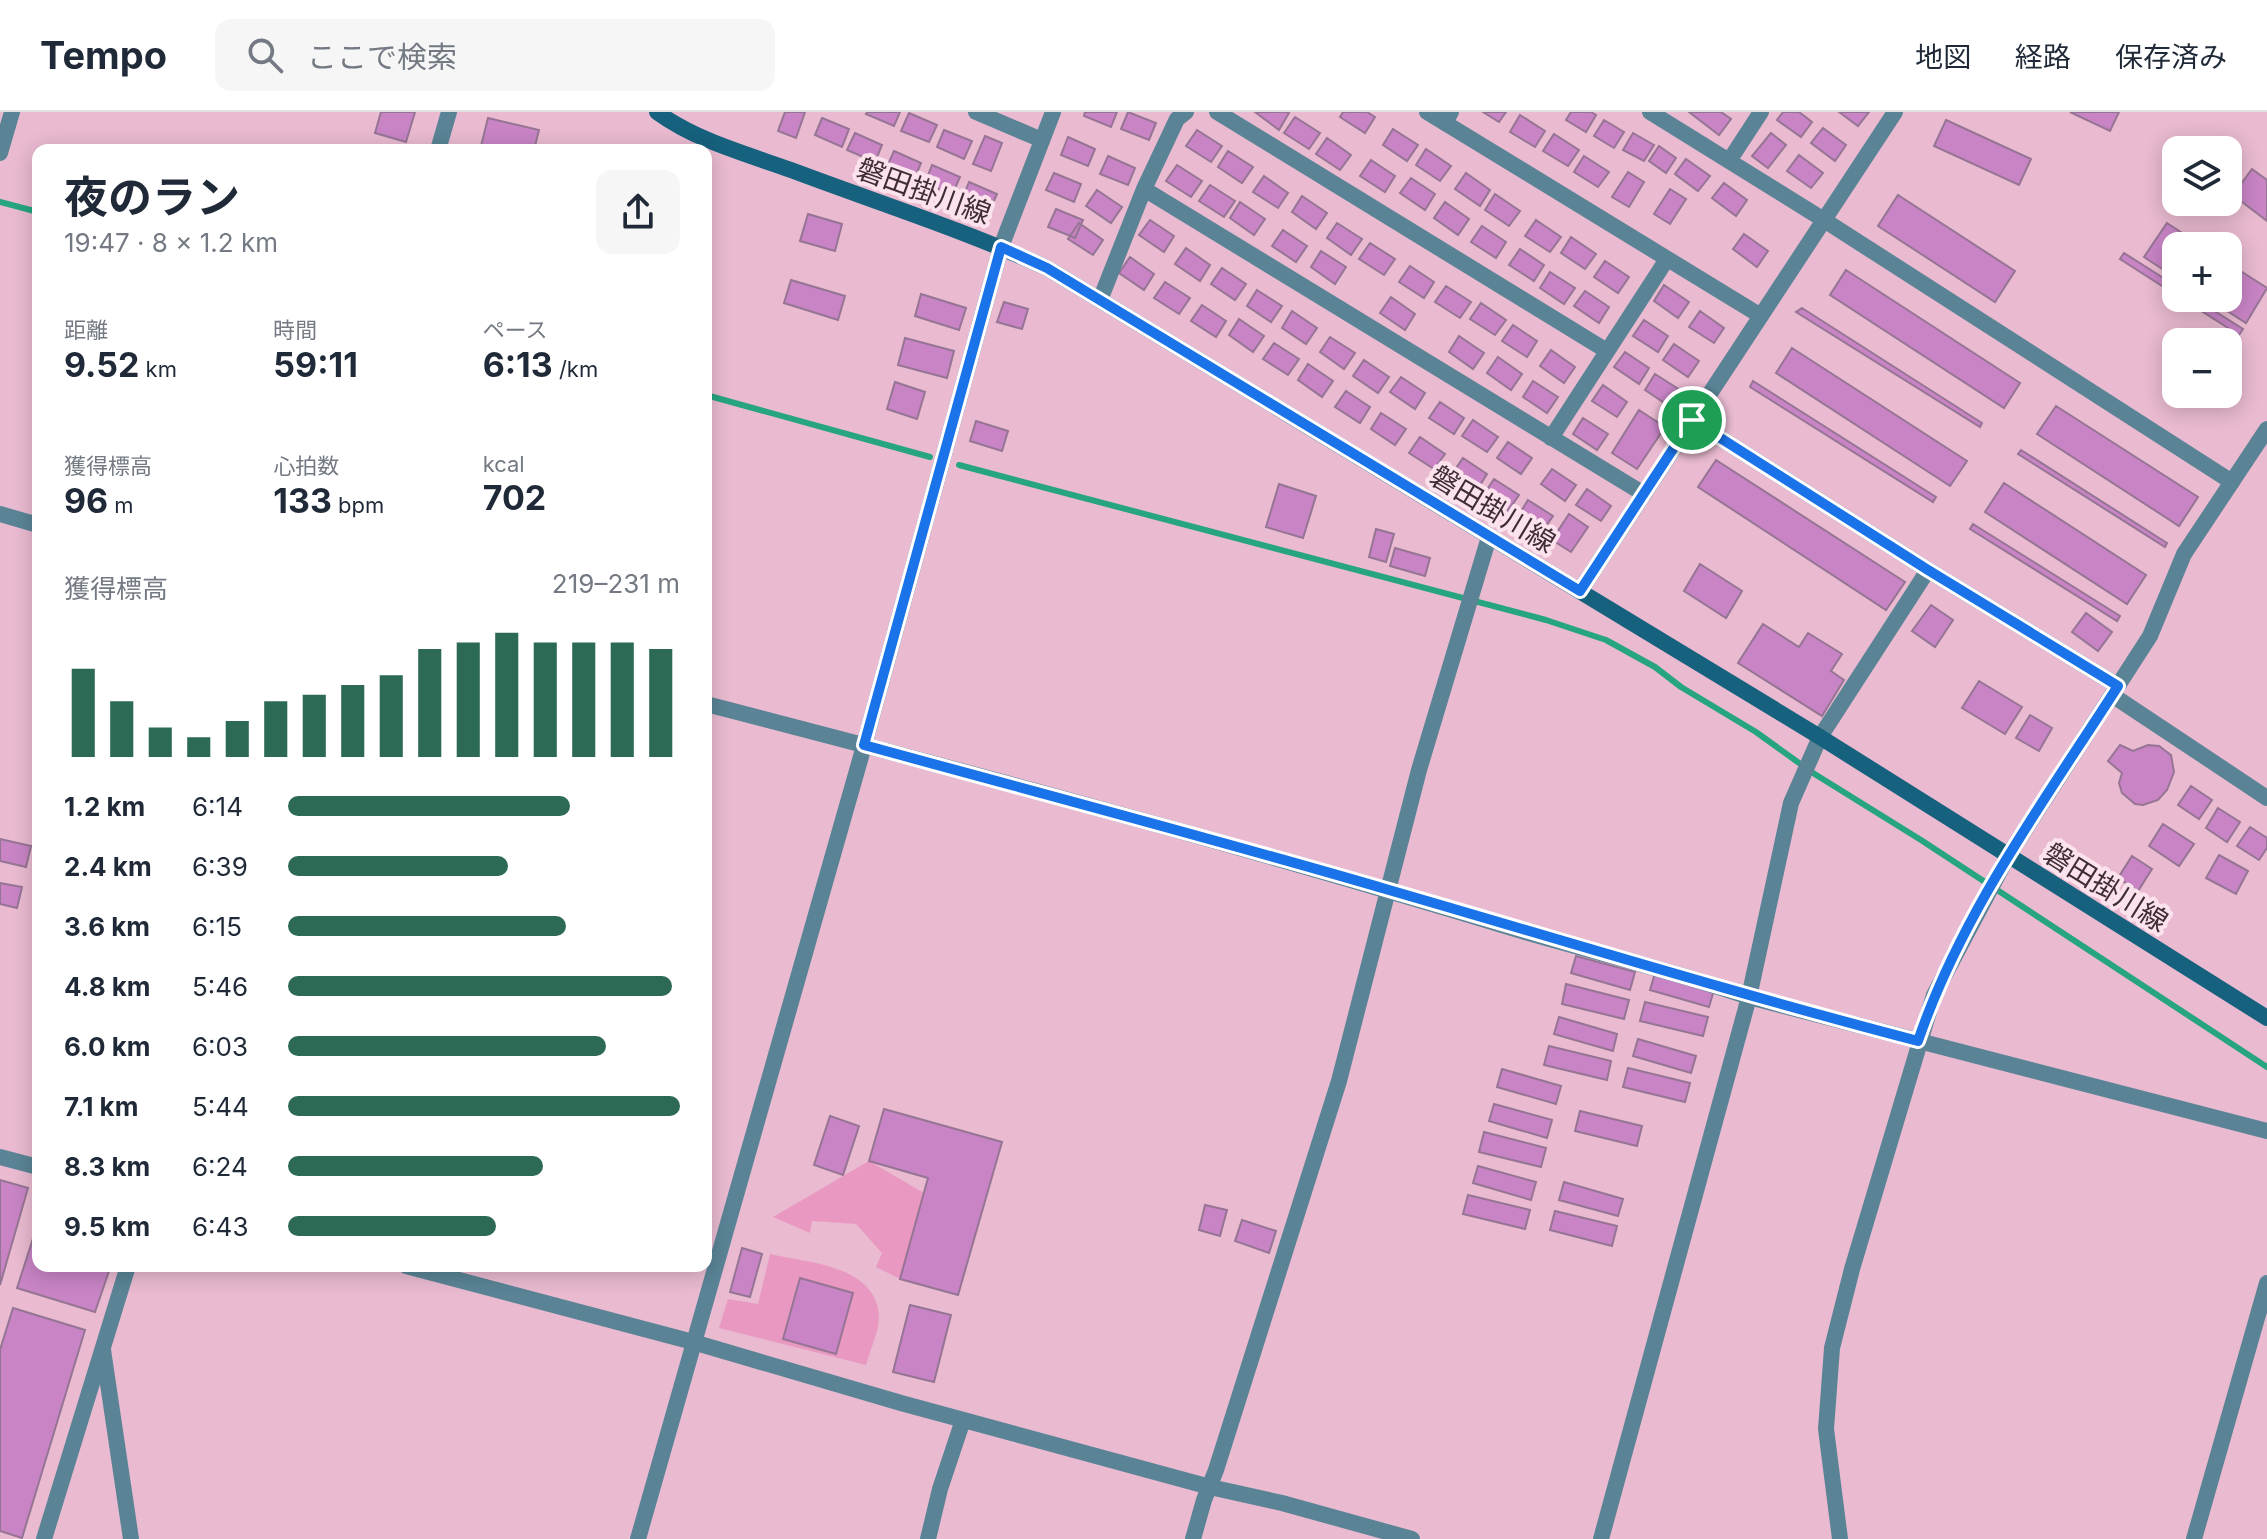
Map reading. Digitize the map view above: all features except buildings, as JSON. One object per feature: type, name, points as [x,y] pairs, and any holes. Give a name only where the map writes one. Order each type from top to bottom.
[{"type":"main road","name":"磐田掛川線","points":[[657,112],[667,120],[728,147],[1001,247],[1047,268],[1820,737],[2267,1018]]},
{"type":"street","points":[[0,153],[12,112]]},
{"type":"street","points":[[440,144],[449,112]]},
{"type":"street","points":[[976,112],[1042,140]]},
{"type":"street","points":[[638,1539],[864,745],[1001,247],[1053,112]]},
{"type":"street","points":[[1100,300],[1144,189],[1177,119],[1186,112]]},
{"type":"street","points":[[1217,112],[1607,351]]},
{"type":"street","points":[[1427,112],[1448,117],[1761,316]]},
{"type":"street","points":[[1650,112],[2232,482]]},
{"type":"street","points":[[1729,161],[1761,112]]},
{"type":"street","points":[[1580,591],[1895,112]]},
{"type":"street","points":[[1144,189],[1644,494]]},
{"type":"street","points":[[1551,438],[1667,259]]},
{"type":"street","points":[[1692,420],[2115,690],[2267,798]]},
{"type":"street","points":[[1840,1539],[1826,1429],[1832,1348],[1918,1041],[1934,995],[2008,856],[2150,636],[2184,554],[2267,429]]},
{"type":"street","points":[[0,514],[32,523]]},
{"type":"street","points":[[1193,1539],[1314,1165],[1390,890],[1419,770],[1489,537]]},
{"type":"street","points":[[1601,1539],[1749,997],[1791,803],[1820,737],[1928,570]]},
{"type":"street","points":[[712,706],[1390,890],[1546,938],[1689,976],[1749,997],[2267,1131]]},
{"type":"street","points":[[0,1157],[32,1165]]},
{"type":"street","points":[[44,1539],[126,1272]]},
{"type":"street","points":[[429,1272],[693,1342],[963,1420],[1412,1539]]},
{"type":"street","points":[[2194,1539],[2267,1283]]},
{"type":"street","points":[[103,1350],[131,1539]]},
{"type":"street","points":[[928,1539],[940,1489],[963,1420]]},
{"type":"shaded area","points":[[869,1161],[924,1193],[900,1279],[876,1267],[882,1253],[856,1224],[812,1221],[810,1233],[773,1217]]},
{"type":"shaded area","points":[[770,1254],[838,1269],[866,1286],[875,1300],[879,1317],[866,1365],[719,1328],[728,1299],[758,1304]]},
{"type":"waterway","points":[[0,202],[32,210]]},
{"type":"waterway","points":[[712,397],[930,457]]},
{"type":"waterway","points":[[959,465],[1546,620],[1606,640],[1655,667],[1681,687],[1756,732],[1813,773],[1921,840],[2267,1067]]},
{"type":"route","points":[[1001,247],[1047,268],[1580,591],[1692,420],[2118,686],[2008,856],[1934,995],[1918,1041],[1749,997],[1689,976],[1546,938],[1390,890],[864,745],[1001,247]]}]
